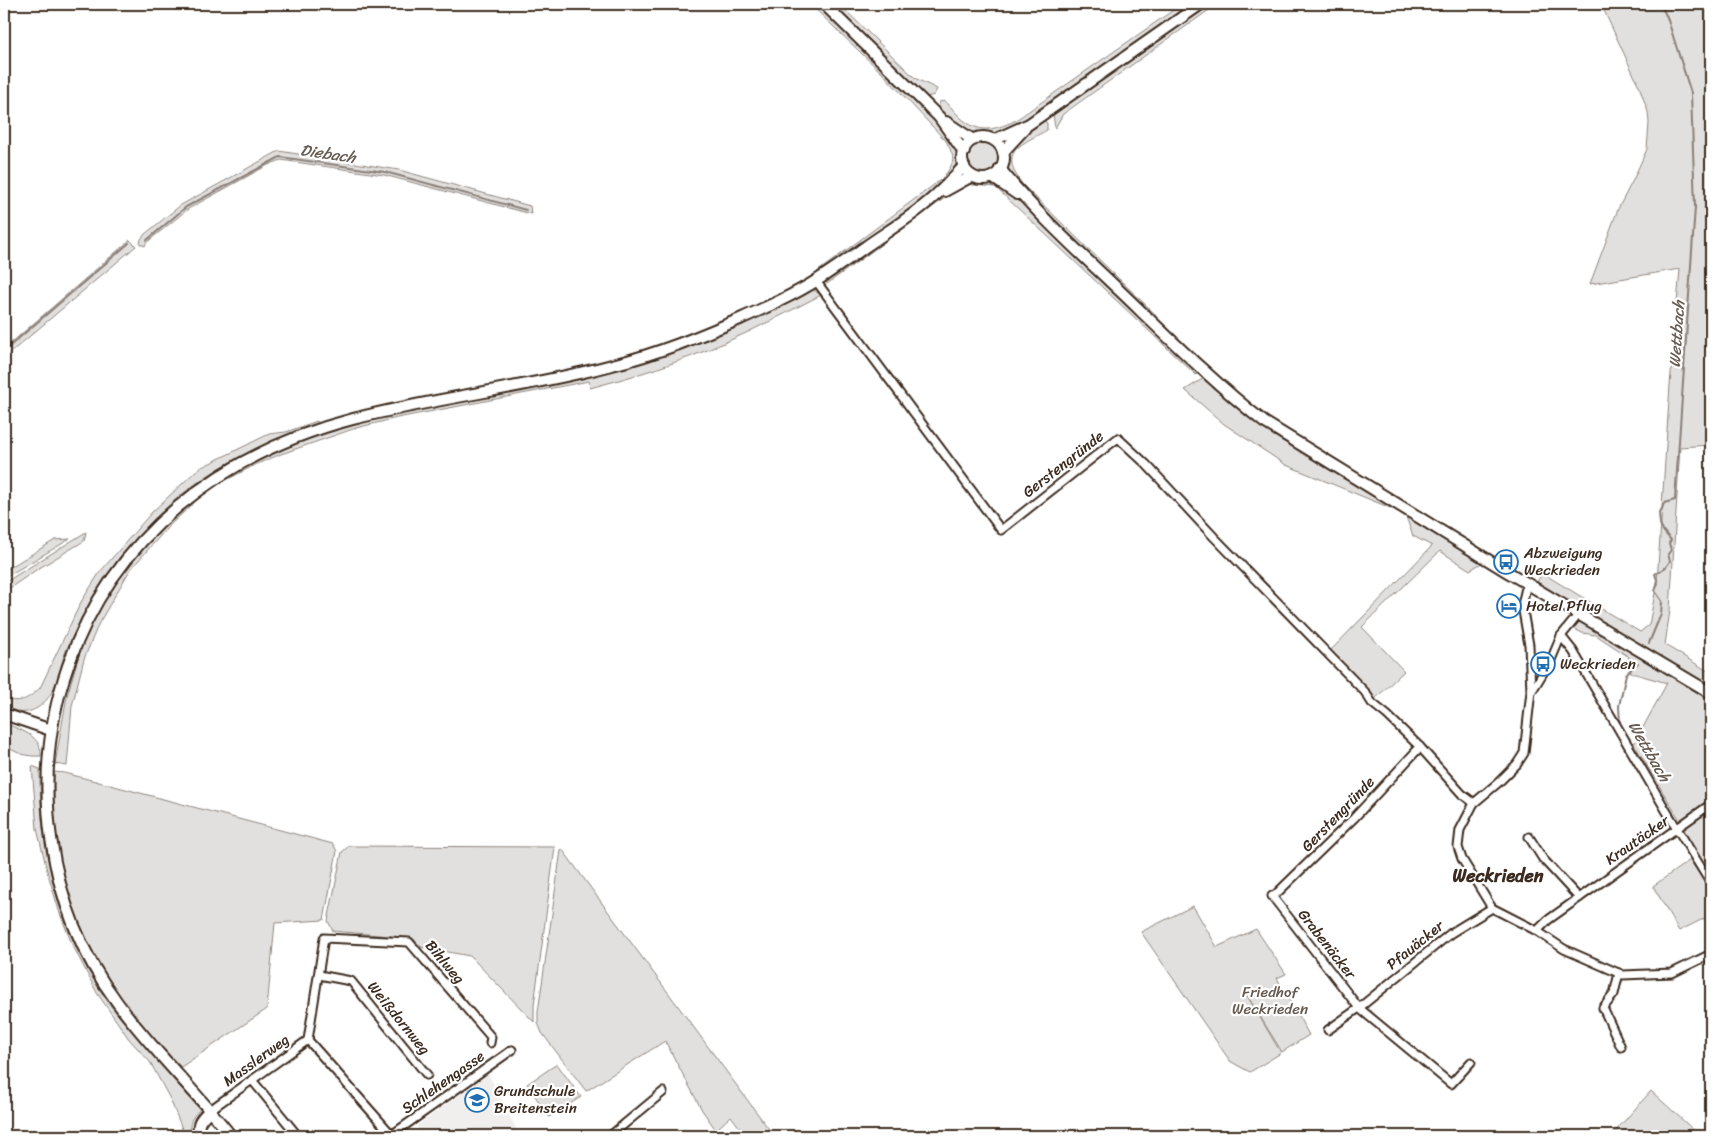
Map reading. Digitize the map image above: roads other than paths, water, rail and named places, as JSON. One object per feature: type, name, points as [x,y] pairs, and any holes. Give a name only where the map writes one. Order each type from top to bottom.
[{"type":"main road","points":[[824,4],[939,117],[964,152]]},
{"type":"main road","points":[[994,140],[1029,124],[1201,4]]},
{"type":"main road","points":[[939,117],[973,140]]},
{"type":"main road","points":[[1003,152],[1029,124]]},
{"type":"main road","points":[[980,138],[994,140],[1000,145],[1003,152],[1004,160],[1000,170],[992,177],[985,179],[972,176],[964,166],[963,161],[964,152],[968,145],[973,140],[980,138]]},
{"type":"main road","points":[[231,1136],[116,1001],[90,959],[80,938],[66,904],[55,863],[48,811],[47,771],[56,704],[72,655],[90,615],[107,586],[125,561],[160,522],[200,489],[226,472],[281,444],[350,420],[419,404],[613,365],[689,341],[773,304],[816,281],[907,218],[935,196],[964,166]]},
{"type":"main road","points":[[1000,170],[1026,200],[1148,318],[1239,403],[1278,432],[1711,693]]},
{"type":"main road","points":[[935,196],[972,176]]},
{"type":"main road","points":[[992,177],[1026,200]]},
{"type":"main road","points":[[4,714],[51,730]]},
{"type":"main road","points":[[201,1136],[198,1125],[199,1120],[210,1110]]},
{"type":"street","name":"Gerstengründe","points":[[816,281],[1000,530],[1118,438],[1146,464],[1214,537],[1365,692],[1372,703],[1387,715],[1420,748],[1462,794],[1474,803]]},
{"type":"street","points":[[1527,583],[1522,605],[1529,645],[1531,691],[1524,753],[1517,764],[1474,803],[1460,830],[1458,847],[1462,859],[1492,908],[1537,931],[1564,949],[1620,974],[1672,973],[1711,954]]},
{"type":"street","points":[[1531,691],[1551,660],[1561,636],[1579,614]]},
{"type":"street","points":[[1561,636],[1574,651],[1711,884]]},
{"type":"street","name":"Gerstengründe","points":[[1273,897],[1354,818],[1420,748]]},
{"type":"street","name":"Krautäcker","points":[[1537,931],[1548,920],[1711,804]]},
{"type":"street","points":[[1529,838],[1542,859],[1579,898]]},
{"type":"street","name":"Grabenäcker","points":[[1273,897],[1359,1008]]},
{"type":"street","name":"Pfauäcker","points":[[1328,1030],[1359,1008],[1450,933],[1492,908]]},
{"type":"street","name":"Masslerweg","points":[[210,1110],[308,1040],[324,938]]},
{"type":"street","name":"Bihlweg","points":[[324,938],[409,942],[491,1037],[490,1043]]},
{"type":"street","points":[[1620,974],[1614,994],[1603,1008],[1621,1047]]},
{"type":"street","name":"Weißdornweg","points":[[319,975],[352,981],[427,1075]]},
{"type":"street","points":[[1359,1008],[1451,1084],[1470,1062]]},
{"type":"street","points":[[308,1040],[391,1135]]},
{"type":"street","name":"Schlehengasse","points":[[391,1135],[512,1050]]},
{"type":"street","points":[[252,1080],[298,1136]]},
{"type":"street","points":[[610,1136],[663,1092]]},
{"type":"waterway","name":"Wettbach","points":[[1649,643],[1661,614],[1662,601],[1655,591],[1658,583],[1655,574],[1666,567],[1670,561],[1668,554],[1671,550],[1669,543],[1671,540],[1661,528],[1659,512],[1664,503],[1675,500],[1695,207],[1691,93],[1667,17],[1660,4]]},
{"type":"waterway","name":"Diebach","points":[[147,240],[186,207],[280,157],[385,172],[526,210]]},
{"type":"waterway","name":"Diebach","points":[[4,351],[129,243]]},
{"type":"waterway","name":"Wettbach","points":[[1638,663],[1626,674],[1619,706],[1620,724],[1678,822]]},
{"type":"waterway","name":"Wettbach","points":[[1684,833],[1711,876]]},
{"type":"place","name":"Abzweigung Weckrieden","points":[[1506,562]]},
{"type":"place","name":"Hotel Pflug","points":[[1509,606]]},
{"type":"place","name":"Weckrieden","points":[[1543,664]]},
{"type":"place","name":"Grundschule Breitenstein","points":[[477,1100]]},
{"type":"district","name":"Weckrieden","points":[[1498,876]]},
{"type":"park label","name":"Friedhof Weckrieden","points":[[1270,1000]]}]
